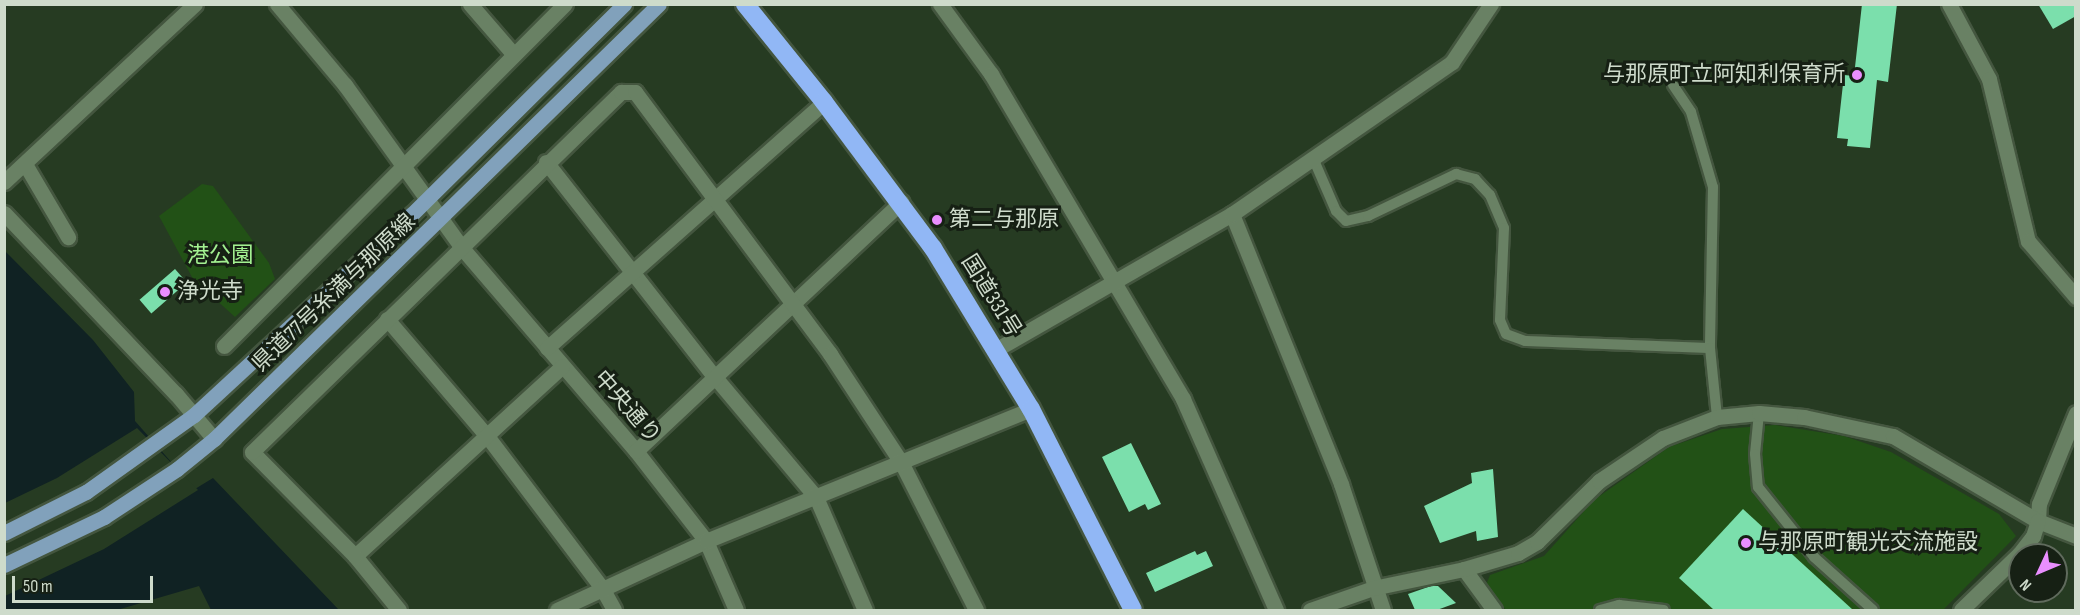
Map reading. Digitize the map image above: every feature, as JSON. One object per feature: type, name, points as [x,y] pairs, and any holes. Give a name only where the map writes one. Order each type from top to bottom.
[{"type":"highway","name":"国道331号","points":[[745,4],[901,202],[997,349],[1030,409],[1127,609]]},
{"type":"main road","name":"県道77号糸満与那原線","points":[[4,533],[77,498],[155,445],[194,415],[427,199],[624,4]]},
{"type":"main road","name":"県道77号糸満与那原線","points":[[4,565],[104,517],[177,470],[214,439],[441,220],[658,4]]},
{"type":"street","points":[[4,182],[195,4]]},
{"type":"street","name":"中央通り","points":[[277,4],[345,85],[462,248],[636,451],[706,541],[736,610]]},
{"type":"street","points":[[470,4],[514,55]]},
{"type":"street","points":[[224,346],[565,4]]},
{"type":"street","points":[[940,4],[991,74],[1183,399],[1276,610]]},
{"type":"street","points":[[997,349],[1232,214],[1452,62],[1491,4]]},
{"type":"street","points":[[1949,4],[1989,79],[2028,242],[2076,297]]},
{"type":"street","points":[[399,610],[355,556],[252,452],[462,248],[546,162],[621,92],[635,92],[791,302],[901,462],[976,610]]},
{"type":"street","points":[[547,348],[824,102]]},
{"type":"street","points":[[546,162],[714,376],[816,497],[865,610]]},
{"type":"street","points":[[25,164],[68,237]]},
{"type":"street","points":[[636,451],[791,302],[901,202]]},
{"type":"street","points":[[4,213],[214,439]]},
{"type":"street","points":[[1232,214],[1341,484],[1373,588],[1383,610]]},
{"type":"street","points":[[387,319],[487,436],[602,588],[614,610]]},
{"type":"street","points":[[355,556],[562,366]]},
{"type":"street","points":[[557,610],[706,541],[1030,409]]},
{"type":"street","points":[[1310,610],[1373,588],[1464,569],[1518,553],[1537,542],[1575,502],[1634,455],[1663,438],[1717,417],[1759,413],[1804,417],[1893,436],[2038,520],[2076,536]]},
{"type":"street","points":[[1961,610],[2019,554],[2033,536],[2038,520],[2039,504],[2076,413]]},
{"type":"street","points":[[1464,569],[1494,610]]},
{"type":"lane","points":[[1673,85],[1690,112],[1713,187],[1710,348],[1717,417]]},
{"type":"lane","points":[[1313,158],[1336,211],[1346,221],[1368,216],[1456,174],[1475,180],[1490,195],[1504,228],[1500,320],[1506,334],[1525,341],[1710,348]]},
{"type":"lane","points":[[1759,413],[1755,476],[1758,487],[1814,557],[1873,610]]},
{"type":"lane","points":[[1600,610],[1636,605],[1664,610]]},
{"type":"green space","name":"港公園","points":[[202,184],[213,186],[269,263],[275,279],[235,317],[193,279],[159,216]]},
{"type":"green space","points":[[1775,425],[1844,436],[1891,452],[1999,514],[2016,536],[1943,610],[1506,610],[1486,585],[1490,575],[1544,556],[1594,500],[1669,447],[1722,429]]},
{"type":"shaded area","points":[[4,250],[93,340],[134,392],[135,421],[195,489],[213,478],[339,610],[211,610],[199,586],[117,610],[5,610]]},
{"type":"pier","points":[[137,428],[198,490],[104,549],[5,596],[5,503],[57,478]]},
{"type":"building","points":[[1862,4],[1897,4],[1888,82],[1877,80],[1870,148],[1847,146],[1848,139],[1837,138],[1844,75],[1854,76]]},
{"type":"building","points":[[2038,4],[2076,4],[2076,16],[2053,29]]},
{"type":"building","points":[[175,269],[187,283],[151,313],[140,300]]},
{"type":"building","points":[[1131,443],[1161,504],[1148,510],[1145,504],[1129,512],[1102,457]]},
{"type":"building","points":[[1493,469],[1498,537],[1477,541],[1476,531],[1440,543],[1424,506],[1472,483],[1471,473]]},
{"type":"building","name":"与那原町観光交流施設","points":[[1743,509],[1853,610],[1714,610],[1679,578]]},
{"type":"building","points":[[1195,551],[1197,555],[1206,551],[1213,566],[1155,592],[1146,573]]},
{"type":"building","points":[[1431,586],[1438,586],[1456,603],[1437,610],[1415,610],[1408,594]]},
{"type":"place","name":"与那原町立阿知利保育所","points":[[1857,75]]},
{"type":"place","name":"第二与那原","points":[[937,220]]},
{"type":"place","name":"浄光寺","points":[[165,292]]},
{"type":"place","name":"与那原町観光交流施設","points":[[1746,543]]}]
